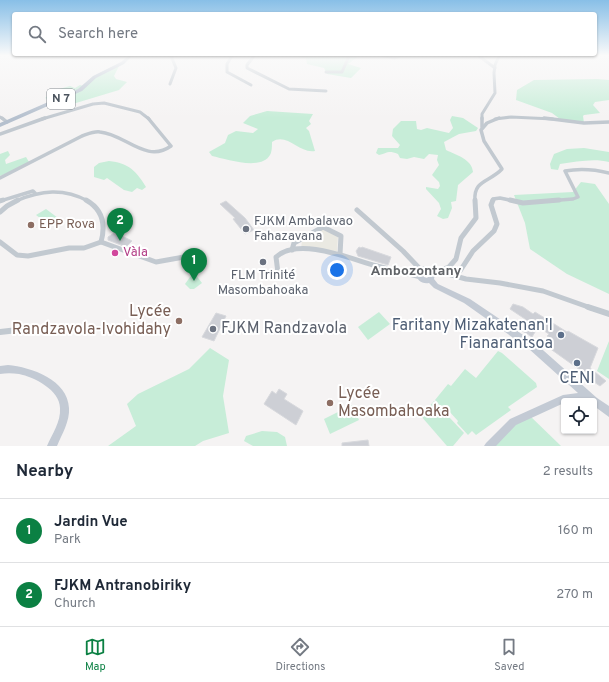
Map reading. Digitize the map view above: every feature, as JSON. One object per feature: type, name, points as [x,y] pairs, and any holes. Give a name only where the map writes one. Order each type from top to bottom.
[{"type":"main road","name":"N 7","points":[[0,125],[73,94],[84,88],[94,77]]},
{"type":"street","points":[[170,84],[173,77]]},
{"type":"street","points":[[237,77],[251,85]]},
{"type":"street","points":[[264,77],[283,87],[295,90],[326,91]]},
{"type":"street","points":[[357,210],[403,251],[425,280],[447,268],[454,262],[462,236],[474,223],[476,216],[475,193],[477,187],[497,175],[502,169],[500,162],[482,138],[482,114],[494,93],[495,77]]},
{"type":"street","points":[[0,134],[57,114],[93,104],[104,103],[140,112],[147,117],[171,146],[161,152],[150,152],[122,141],[112,134],[99,132],[79,138],[32,161],[17,171],[0,178]]},
{"type":"street","points":[[0,117],[7,122]]},
{"type":"street","points":[[482,127],[490,120],[515,117],[584,123],[609,122]]},
{"type":"street","points":[[434,275],[460,271],[476,247],[494,231],[497,224],[491,205],[493,199],[500,198],[523,203],[573,200],[578,197],[577,193],[565,171],[578,168],[609,173]]},
{"type":"street","points":[[0,212],[7,206],[35,193],[48,190],[66,192],[80,197],[96,207],[100,212],[103,234],[101,242]]},
{"type":"street","points":[[0,201],[23,193],[33,191],[35,193]]},
{"type":"street","points":[[292,250],[294,243],[323,227],[340,234],[340,254]]},
{"type":"street","points":[[0,242],[18,255],[28,256],[69,248],[84,248],[101,242],[156,262],[175,260],[184,257]]},
{"type":"street","points":[[278,273],[276,257],[285,250],[309,250],[340,254],[386,269],[421,274]]},
{"type":"street","points":[[447,274],[466,279],[506,284],[543,291],[609,314]]},
{"type":"street","points":[[434,275],[436,286],[467,301],[532,346],[591,398]]},
{"type":"street","points":[[0,332],[35,328]]},
{"type":"street","points":[[0,370],[17,368],[32,374],[51,385],[60,394],[64,403],[64,412],[61,426],[52,446]]},
{"type":"street","points":[[489,446],[513,422],[561,400]]},
{"type":"street","points":[[597,403],[609,412]]},
{"type":"shaded area","points":[[323,229],[338,236],[337,251],[301,249],[302,240]]},
{"type":"green space","points":[[115,77],[116,79],[127,82],[119,90],[76,103],[67,103],[62,99],[78,92],[93,78]]},
{"type":"green space","points":[[534,80],[609,80],[609,100],[595,102],[593,105],[600,113],[584,115],[584,123],[564,122],[552,113],[516,100],[517,90]]},
{"type":"green space","points":[[80,85],[83,86],[65,96],[54,99],[45,98],[59,89],[70,86],[75,88]]},
{"type":"green space","points":[[267,111],[313,114],[309,121],[311,124],[306,128],[309,131],[315,151],[309,151],[288,141],[277,140],[272,142],[272,151],[270,155],[265,160],[259,162],[243,163],[212,156],[209,152],[225,143],[228,135],[236,131],[253,133],[258,129],[243,123],[250,116]]},
{"type":"green space","points":[[452,116],[463,118],[478,128],[476,131],[459,134],[444,142],[446,150],[467,161],[473,172],[458,185],[456,201],[451,202],[452,208],[448,218],[443,219],[437,216],[441,209],[439,203],[426,189],[426,187],[438,189],[440,186],[439,182],[432,175],[439,165],[437,160],[438,155],[429,154],[424,159],[414,157],[407,159],[400,158],[398,154],[392,152],[379,155],[376,153],[378,148],[398,148],[400,145],[392,136],[393,129],[401,121],[416,121],[417,129],[421,130],[427,128],[449,133],[453,128],[450,120]]},
{"type":"green space","points":[[584,148],[609,152],[609,162],[597,160],[578,161],[560,164],[558,170],[551,169],[550,164],[554,154],[567,149]]},
{"type":"green space","points":[[8,151],[10,155],[5,160],[6,164],[26,157],[29,162],[0,176],[0,154]]},
{"type":"green space","points":[[109,161],[127,166],[139,176],[146,187],[142,190],[137,188],[132,192],[124,190],[107,178],[104,180],[94,177],[94,167],[99,163]]},
{"type":"green space","points":[[581,182],[595,184],[609,204],[609,294],[567,274],[530,249],[525,223],[514,195],[573,192]]},
{"type":"green space","points":[[46,209],[58,218],[48,224],[36,215]]},
{"type":"green space","points":[[195,274],[202,283],[194,289],[190,289],[185,284],[190,277]]},
{"type":"green space","points":[[379,312],[390,324],[368,340],[358,327]]},
{"type":"green space","points":[[609,341],[609,379],[597,371]]},
{"type":"green space","points":[[210,348],[229,360],[223,396],[229,433],[203,441],[195,446],[108,446],[136,426],[127,404],[138,394],[189,369]]},
{"type":"green space","points":[[498,351],[536,383],[537,387],[508,407],[511,410],[476,435],[472,431],[468,435],[448,410],[446,412],[435,400],[448,384],[451,386],[465,369],[476,378]]},
{"type":"green space","points":[[434,401],[464,433],[453,446],[447,446],[421,416]]},
{"type":"green space","points":[[352,405],[359,420],[330,434],[324,419]]},
{"type":"green space","points":[[528,414],[561,446],[489,446]]},
{"type":"green space","points":[[262,431],[277,432],[285,437],[287,446],[253,446],[244,441],[246,436]]},
{"type":"building","points":[[226,201],[245,218],[254,230],[245,234],[233,219],[235,218],[220,204]]},
{"type":"building","points":[[114,233],[132,241],[126,247],[108,240],[108,237]]},
{"type":"building","points":[[359,247],[391,257],[388,265],[358,256],[356,251]]},
{"type":"building","points":[[513,304],[523,307],[533,314],[535,312],[567,332],[568,331],[598,348],[590,368],[606,381],[600,386],[594,382],[594,380],[545,345],[549,334],[538,327],[532,337],[519,329],[525,319],[510,309]]},
{"type":"building","name":"FJKM Randzavola","points":[[216,313],[226,316],[214,341],[202,337]]},
{"type":"building","points":[[279,389],[287,394],[284,399],[303,411],[296,425],[264,404],[272,391],[276,394]]},
{"type":"building","points":[[368,440],[369,446],[342,446],[342,443]]},
{"type":"place","name":"EPP Rova","points":[[31,225]]},
{"type":"place","name":"FJKM Ambalavao Fahazavana","points":[[246,229]]},
{"type":"place","name":"FJKM Antranobiriky","points":[[120,241]]},
{"type":"place","name":"Vàla","points":[[115,253]]},
{"type":"place","name":"FLM Trinité Masombahoaka","points":[[263,262]]},
{"type":"place","name":"Jardin Vue","points":[[194,281]]},
{"type":"place","name":"Lycée Randzavola-Ivohidahy","points":[[179,321]]},
{"type":"place","name":"FJKM Randzavola","points":[[213,329]]},
{"type":"place","name":"Faritany Mizakatenan'I Fianarantsoa","points":[[561,335]]},
{"type":"place","name":"CENI","points":[[577,363]]},
{"type":"place","name":"Lycée Masombahoaka","points":[[330,403]]},
{"type":"district","name":"Ambozontany","points":[[416,271]]}]
